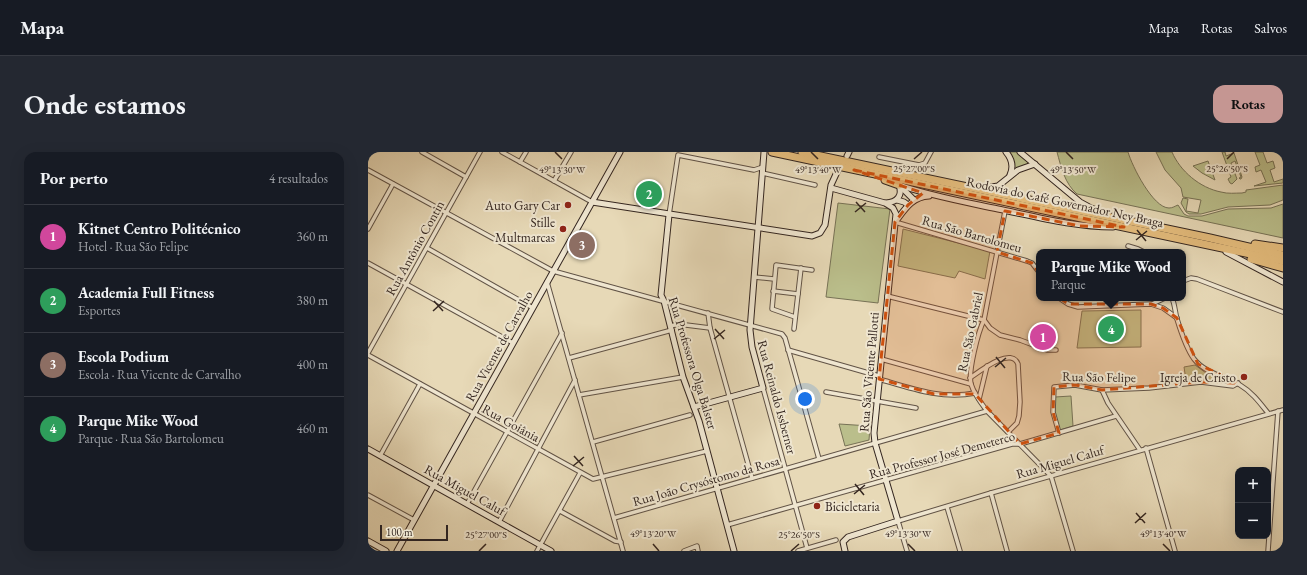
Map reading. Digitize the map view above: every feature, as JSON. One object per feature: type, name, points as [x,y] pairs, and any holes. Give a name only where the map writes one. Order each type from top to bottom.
[{"type":"highway","name":"Rodovia do Café Governador Ney Braga","points":[[772,152],[1283,262]]},
{"type":"highway","name":"Rodovia do Café Governador Ney Braga","points":[[802,152],[1210,238],[1283,255]]},
{"type":"highway","points":[[854,170],[899,185]]},
{"type":"highway","points":[[1210,238],[1283,248]]},
{"type":"highway","points":[[1195,243],[1283,268]]},
{"type":"main road","name":"Rua Vicente de Carvalho","points":[[397,551],[620,152]]},
{"type":"main road","name":"Rua Reinaldo Issberner","points":[[763,388],[751,343],[750,325],[764,152]]},
{"type":"main road","points":[[1006,152],[1012,160],[1012,170],[1008,178]]},
{"type":"main road","points":[[1020,152],[1085,205],[1130,221]]},
{"type":"main road","points":[[975,189],[998,186],[1018,170],[1035,164]]},
{"type":"main road","points":[[592,202],[808,236],[820,233],[825,225],[831,188],[837,172]]},
{"type":"main road","points":[[899,185],[936,196],[1080,226],[1124,227]]},
{"type":"main road","points":[[831,188],[885,203],[897,200],[901,193],[899,185]]},
{"type":"main road","points":[[899,185],[914,200]]},
{"type":"main road","points":[[895,222],[908,205],[914,200],[924,196],[936,196]]},
{"type":"main road","points":[[897,200],[908,205]]},
{"type":"main road","name":"Rua São Vicente Pallotti","points":[[885,203],[895,210],[895,222],[874,433],[875,443],[898,521]]},
{"type":"main road","name":"Rua Professora Olga Balster","points":[[669,214],[661,292],[662,298],[683,377],[694,406],[734,551]]},
{"type":"main road","points":[[1226,252],[1283,282]]},
{"type":"main road","points":[[694,406],[763,388]]},
{"type":"main road","name":"Rua Miguel Caluf","points":[[368,449],[551,551]]},
{"type":"main road","name":"Rua Miguel Caluf","points":[[845,551],[843,543],[844,539],[849,536],[898,521]]},
{"type":"main road","points":[[368,541],[386,551]]},
{"type":"street","points":[[422,152],[466,177]]},
{"type":"street","name":"Rua Antônio Contin","points":[[368,354],[480,152]]},
{"type":"street","points":[[502,152],[592,202]]},
{"type":"street","points":[[520,162],[526,152]]},
{"type":"street","points":[[554,181],[571,152]]},
{"type":"street","points":[[879,158],[919,166],[925,163],[931,152]]},
{"type":"street","name":"Rua Professora Olga Balster","points":[[669,214],[678,155],[754,170],[758,170],[763,167]]},
{"type":"street","points":[[368,170],[553,271],[783,335],[819,459]]},
{"type":"street","points":[[762,174],[815,185]]},
{"type":"street","points":[[368,229],[393,184]]},
{"type":"street","name":"Rua São Gabriel","points":[[1005,211],[984,320],[979,331],[970,378],[971,384],[987,411],[1052,476]]},
{"type":"street","name":"Rua São Bartolomeu","points":[[895,222],[1027,261],[1032,263],[1036,268]]},
{"type":"street","points":[[1128,246],[1138,249]]},
{"type":"street","points":[[427,248],[533,308]]},
{"type":"street","points":[[368,263],[513,343]]},
{"type":"street","points":[[795,317],[772,309],[776,265],[812,270]]},
{"type":"street","points":[[794,329],[801,268]]},
{"type":"street","points":[[754,277],[774,279]]},
{"type":"street","points":[[1186,280],[1197,279],[1283,312]]},
{"type":"street","points":[[547,282],[623,551]]},
{"type":"street","points":[[773,291],[798,294]]},
{"type":"street","points":[[887,296],[984,320],[990,328],[1000,335],[1020,340],[1046,350],[1056,350]]},
{"type":"street","points":[[1063,301],[1078,307],[1151,304],[1163,308],[1177,318]]},
{"type":"street","points":[[1151,304],[1158,301]]},
{"type":"street","points":[[1173,301],[1187,346],[1198,364],[1210,372],[1238,383],[1247,390],[1268,413]]},
{"type":"street","points":[[708,313],[710,328],[752,478]]},
{"type":"street","points":[[569,358],[671,328],[678,324],[710,328]]},
{"type":"street","points":[[467,504],[562,333]]},
{"type":"street","points":[[788,350],[934,394],[967,395],[975,393]]},
{"type":"street","name":"Rua Goiânia","points":[[368,354],[580,473],[593,479],[603,478]]},
{"type":"street","points":[[970,378],[998,360],[1006,358],[1014,359],[1018,364],[1020,402],[1019,416],[1017,423],[1008,432]]},
{"type":"street","points":[[881,359],[971,384]]},
{"type":"street","points":[[979,399],[987,366]]},
{"type":"street","points":[[579,395],[683,377]]},
{"type":"street","points":[[499,522],[539,450],[575,380]]},
{"type":"street","name":"Rua São Felipe","points":[[1059,433],[1053,412],[1054,387],[1075,385],[1102,390],[1153,388],[1201,382],[1233,386],[1238,383]]},
{"type":"street","points":[[380,456],[420,384]]},
{"type":"street","name":"Rua Reinaldo Issberner","points":[[763,388],[807,548]]},
{"type":"street","points":[[1102,390],[1106,400],[1116,416],[1140,450]]},
{"type":"street","points":[[826,392],[916,408]]},
{"type":"street","name":"Rua Miguel Caluf","points":[[898,521],[1146,448],[1283,410]]},
{"type":"street","name":"Rua João Crysóstomo da Rosa","points":[[614,518],[987,411]]},
{"type":"street","points":[[1268,551],[1278,411]]},
{"type":"street","points":[[593,442],[690,415]]},
{"type":"street","name":"Rua Professor José Demeterco","points":[[727,525],[1116,416]]},
{"type":"street","points":[[1146,448],[1175,551]]},
{"type":"street","points":[[603,478],[707,451]]},
{"type":"street","points":[[537,551],[580,473]]},
{"type":"street","points":[[1052,476],[1073,551]]},
{"type":"street","points":[[991,493],[1007,551]]},
{"type":"street","points":[[368,495],[414,520]]},
{"type":"street","points":[[947,507],[960,551]]},
{"type":"street","points":[[560,511],[615,541],[621,542]]},
{"type":"street","points":[[898,521],[907,551]]},
{"type":"street","points":[[798,551],[836,540]]},
{"type":"street","points":[[684,551],[697,546],[698,551]]},
{"type":"highlighted area","points":[[854,170],[1124,227],[1080,226],[1005,211],[997,252],[1032,263],[1054,294],[1068,304],[1151,304],[1163,308],[1177,318],[1198,364],[1238,383],[1201,382],[1102,390],[1075,385],[1054,387],[1053,412],[1059,433],[1020,444],[975,394],[934,394],[879,379],[895,222],[908,205],[923,193]]},
{"type":"green space","points":[[1006,152],[1020,152],[1035,164],[1015,172],[1012,170]]},
{"type":"green space","points":[[1057,152],[1128,152],[1144,185],[1156,201],[1169,208],[1178,205],[1184,214],[1188,216],[1202,216],[1228,209],[1271,208],[1283,204],[1283,238],[1077,194],[1066,180]]},
{"type":"green space","points":[[1156,152],[1172,152],[1185,172],[1198,183],[1213,190],[1226,193],[1242,193],[1246,192],[1246,190],[1283,185],[1283,200],[1270,205],[1228,207],[1201,214],[1189,214],[1186,212],[1181,203],[1183,198],[1188,199],[1186,211],[1198,213],[1201,200],[1183,197],[1181,188],[1165,170]]},
{"type":"green space","points":[[1222,152],[1225,152],[1226,156],[1234,153],[1242,177],[1241,179],[1239,178],[1241,177],[1235,161],[1231,163],[1237,179],[1232,184],[1228,179],[1231,177]]},
{"type":"green space","points":[[1255,152],[1263,152],[1267,163],[1273,161],[1275,168],[1270,170],[1274,182],[1283,179],[1283,183],[1254,186],[1266,182],[1261,170],[1256,172],[1255,167],[1260,165]]},
{"type":"green space","points":[[1208,161],[1215,180],[1193,166]]},
{"type":"green space","points":[[838,203],[890,209],[878,303],[826,297]]},
{"type":"green space","points":[[903,229],[990,251],[985,279],[959,271],[955,278],[898,266]]},
{"type":"green space","points":[[1141,310],[1141,347],[1077,348],[1082,311]]},
{"type":"green space","points":[[1195,365],[1206,373],[1234,384],[1205,379],[1186,380],[1184,367]]},
{"type":"green space","points":[[1071,396],[1073,426],[1060,430],[1055,414],[1055,397]]},
{"type":"green space","points":[[839,424],[870,426],[869,440],[845,446]]},
{"type":"place","name":"Academia Full Fitness","points":[[649,194]]},
{"type":"place","name":"Auto Gary Car","points":[[568,205]]},
{"type":"place","name":"Stille Multmarcas","points":[[563,229]]},
{"type":"place","name":"Escola Podium","points":[[582,245]]},
{"type":"place","name":"Parque Mike Wood","points":[[1111,329]]},
{"type":"place","name":"Kitnet Centro Politécnico","points":[[1043,337]]},
{"type":"place","name":"Igreja de Cristo","points":[[1244,377]]},
{"type":"place","name":"Bicicletaria","points":[[817,506]]}]
